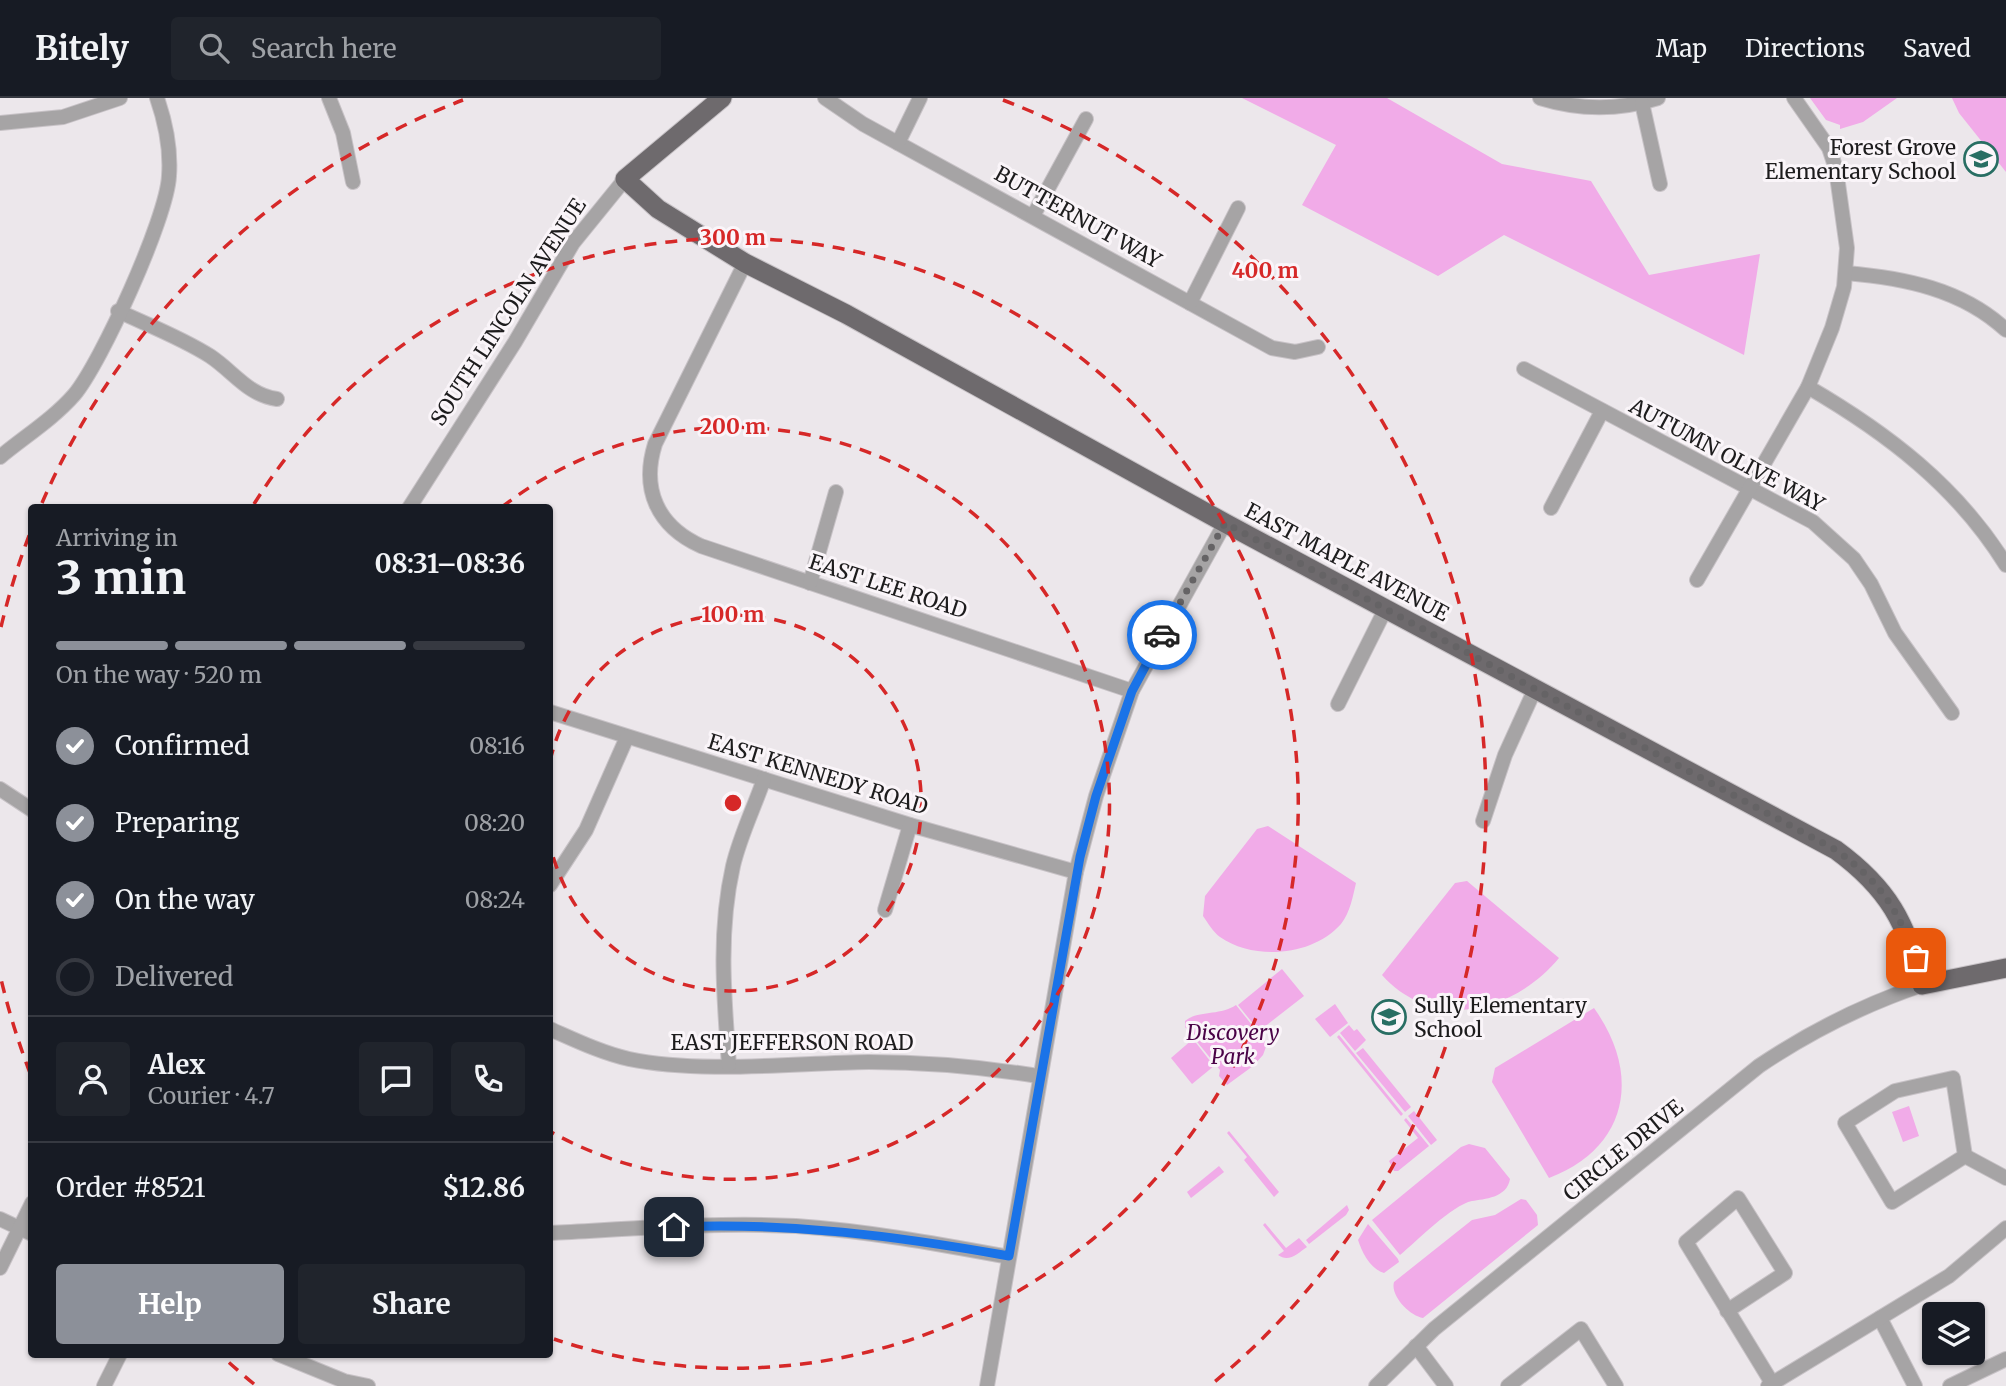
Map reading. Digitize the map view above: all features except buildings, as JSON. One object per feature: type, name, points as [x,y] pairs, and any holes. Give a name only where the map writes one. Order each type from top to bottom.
[{"type":"main road","name":"SOUTH LINCOLN AVENUE","points":[[625,179],[722,98]]},
{"type":"main road","name":"EAST MAPLE AVENUE","points":[[625,179],[658,209],[745,263],[858,321],[1225,523],[1836,850],[1863,870],[1897,911],[1916,958],[1922,985]]},
{"type":"main road","points":[[1922,985],[2006,968]]},
{"type":"street","points":[[0,123],[63,117],[120,98]]},
{"type":"street","points":[[0,457],[74,395],[92,365],[159,222],[165,200],[169,151],[157,98]]},
{"type":"street","points":[[329,98],[343,132],[353,182]]},
{"type":"street","name":"BUTTERNUT WAY","points":[[825,98],[898,143],[1272,348],[1295,352],[1318,347]]},
{"type":"street","points":[[898,143],[920,98]]},
{"type":"street","points":[[1540,98],[1592,107],[1642,103],[1658,98]]},
{"type":"street","points":[[1697,580],[1808,387],[1835,319],[1846,273],[1847,248],[1836,169],[1829,148],[1794,98]]},
{"type":"street","points":[[1642,103],[1660,184]]},
{"type":"street","points":[[1033,216],[1086,119]]},
{"type":"street","name":"SOUTH LINCOLN AVENUE","points":[[412,504],[515,342],[573,243],[625,179]]},
{"type":"street","points":[[1190,303],[1238,208]]},
{"type":"street","name":"EAST LEE ROAD","points":[[745,263],[649,461],[651,493],[668,522],[691,541],[1132,691]]},
{"type":"street","points":[[1846,273],[1907,280],[1933,288],[1981,311],[2006,330]]},
{"type":"street","points":[[118,311],[209,355],[256,393],[278,399]]},
{"type":"street","name":"AUTUMN OLIVE WAY","points":[[1524,369],[1813,522],[1854,559],[1871,584],[1895,633],[1952,713]]},
{"type":"street","points":[[1808,387],[1871,426],[1916,459],[1964,507],[2006,565]]},
{"type":"street","points":[[1551,508],[1602,411]]},
{"type":"street","points":[[810,583],[836,492]]},
{"type":"street","points":[[986,1386],[1038,1076],[1076,872],[1096,796],[1132,691],[1225,523]]},
{"type":"street","points":[[1338,704],[1386,608]]},
{"type":"street","points":[[1483,821],[1505,755],[1535,689]]},
{"type":"street","name":"EAST KENNEDY ROAD","points":[[553,713],[910,825],[1076,872]]},
{"type":"street","points":[[553,880],[586,830],[627,737]]},
{"type":"street","points":[[729,1065],[722,974],[726,902],[734,863],[764,779]]},
{"type":"street","points":[[0,789],[28,807]]},
{"type":"street","points":[[885,910],[910,825]]},
{"type":"street","name":"CIRCLE DRIVE","points":[[1376,1386],[1416,1346],[1759,1066],[1812,1032],[1863,1006],[1922,985]]},
{"type":"street","name":"EAST JEFFERSON ROAD","points":[[553,1030],[580,1043],[629,1059],[682,1065],[950,1065],[1038,1076]]},
{"type":"street","points":[[1953,1078],[1965,1156],[1892,1202],[1845,1123],[1895,1091],[1953,1078]]},
{"type":"street","points":[[1965,1156],[2006,1178]]},
{"type":"street","points":[[1727,1311],[1785,1273],[1738,1198],[1686,1242],[1770,1385],[1949,1276],[2006,1228]]},
{"type":"street","points":[[0,1219],[25,1232],[0,1268]]},
{"type":"street","points":[[553,1233],[724,1225],[796,1226],[919,1240],[1009,1256]]},
{"type":"street","points":[[1880,1318],[1915,1386]]},
{"type":"street","points":[[1508,1386],[1581,1329],[1616,1386]]},
{"type":"street","points":[[1416,1346],[1446,1386]]},
{"type":"street","points":[[104,1386],[118,1358]]},
{"type":"street","points":[[287,1358],[343,1384],[368,1386]]},
{"type":"street","points":[[1950,1386],[2006,1359]]},
{"type":"green space","points":[[1242,98],[1387,98],[1502,164],[1591,181],[1649,275],[1760,254],[1744,355],[1504,235],[1438,276],[1302,205],[1336,145]]},
{"type":"green space","points":[[1810,98],[1897,98],[1863,122],[1840,129],[1840,125],[1826,120]]},
{"type":"green space","points":[[1952,98],[2006,98],[2006,172],[1959,113]]},
{"type":"green space","points":[[1268,826],[1356,883],[1349,910],[1341,924],[1315,943],[1283,952],[1249,950],[1234,945],[1217,935],[1203,916],[1205,896],[1257,829]]},
{"type":"green space","points":[[1467,881],[1559,958],[1541,977],[1520,992],[1497,1002],[1473,1009],[1449,1009],[1425,1004],[1403,993],[1382,975],[1455,883]]},
{"type":"green space","points":[[1282,969],[1304,996],[1259,1031],[1238,1005]]},
{"type":"green space","points":[[1335,1004],[1348,1023],[1330,1037],[1315,1019]]},
{"type":"green space","name":"Discovery Park","points":[[1236,1005],[1267,1044],[1263,1055],[1253,1066],[1227,1085],[1219,1076],[1220,1070],[1185,1027],[1185,1021],[1196,1015],[1223,1011]]},
{"type":"green space","points":[[1594,1008],[1609,1033],[1618,1059],[1622,1083],[1619,1107],[1611,1129],[1596,1148],[1576,1165],[1549,1178],[1492,1082],[1495,1068]]},
{"type":"green space","points":[[1349,1025],[1354,1031],[1357,1029],[1366,1040],[1355,1051],[1340,1033]]},
{"type":"green space","points":[[1339,1035],[1403,1114],[1401,1116],[1337,1037]]},
{"type":"green space","points":[[1193,1039],[1214,1066],[1192,1084],[1171,1058]]},
{"type":"green space","points":[[1363,1048],[1411,1107],[1405,1112],[1356,1053]]},
{"type":"green space","points":[[1909,1106],[1919,1136],[1903,1142],[1892,1112]]},
{"type":"green space","points":[[1414,1111],[1437,1140],[1431,1145],[1408,1116]]},
{"type":"green space","points":[[1406,1118],[1429,1146],[1398,1171],[1394,1171],[1389,1161],[1418,1138],[1404,1120]]},
{"type":"green space","points":[[1229,1131],[1279,1192],[1274,1197],[1244,1160],[1247,1157],[1227,1133]]},
{"type":"green space","points":[[1469,1144],[1485,1148],[1510,1179],[1508,1185],[1500,1194],[1472,1201],[1455,1209],[1400,1255],[1372,1220],[1461,1147]]},
{"type":"green space","points":[[1219,1166],[1224,1172],[1191,1198],[1187,1192]]},
{"type":"green space","points":[[1521,1199],[1526,1200],[1537,1215],[1538,1225],[1423,1318],[1412,1314],[1402,1304],[1395,1293],[1394,1282],[1472,1220],[1495,1215]]},
{"type":"green space","points":[[1347,1205],[1349,1210],[1346,1215],[1309,1244],[1306,1240]]},
{"type":"green space","points":[[1265,1223],[1286,1248],[1299,1238],[1307,1247],[1290,1258],[1278,1255],[1284,1251],[1263,1225]]},
{"type":"green space","points":[[1368,1224],[1399,1262],[1384,1273],[1371,1264],[1358,1240]]},
{"type":"way so far","points":[[1162,635],[1225,523],[1836,850],[1863,870],[1881,889],[1897,911],[1916,958]]},
{"type":"place","name":"Forest Grove Elementary School","points":[[1981,159]]},
{"type":"place","name":"Sully Elementary School","points":[[1389,1017]]},
{"type":"route","points":[[674,1227],[796,1226],[872,1233],[1009,1256],[1038,1076],[1076,872],[1096,796],[1132,691],[1162,635]]}]
